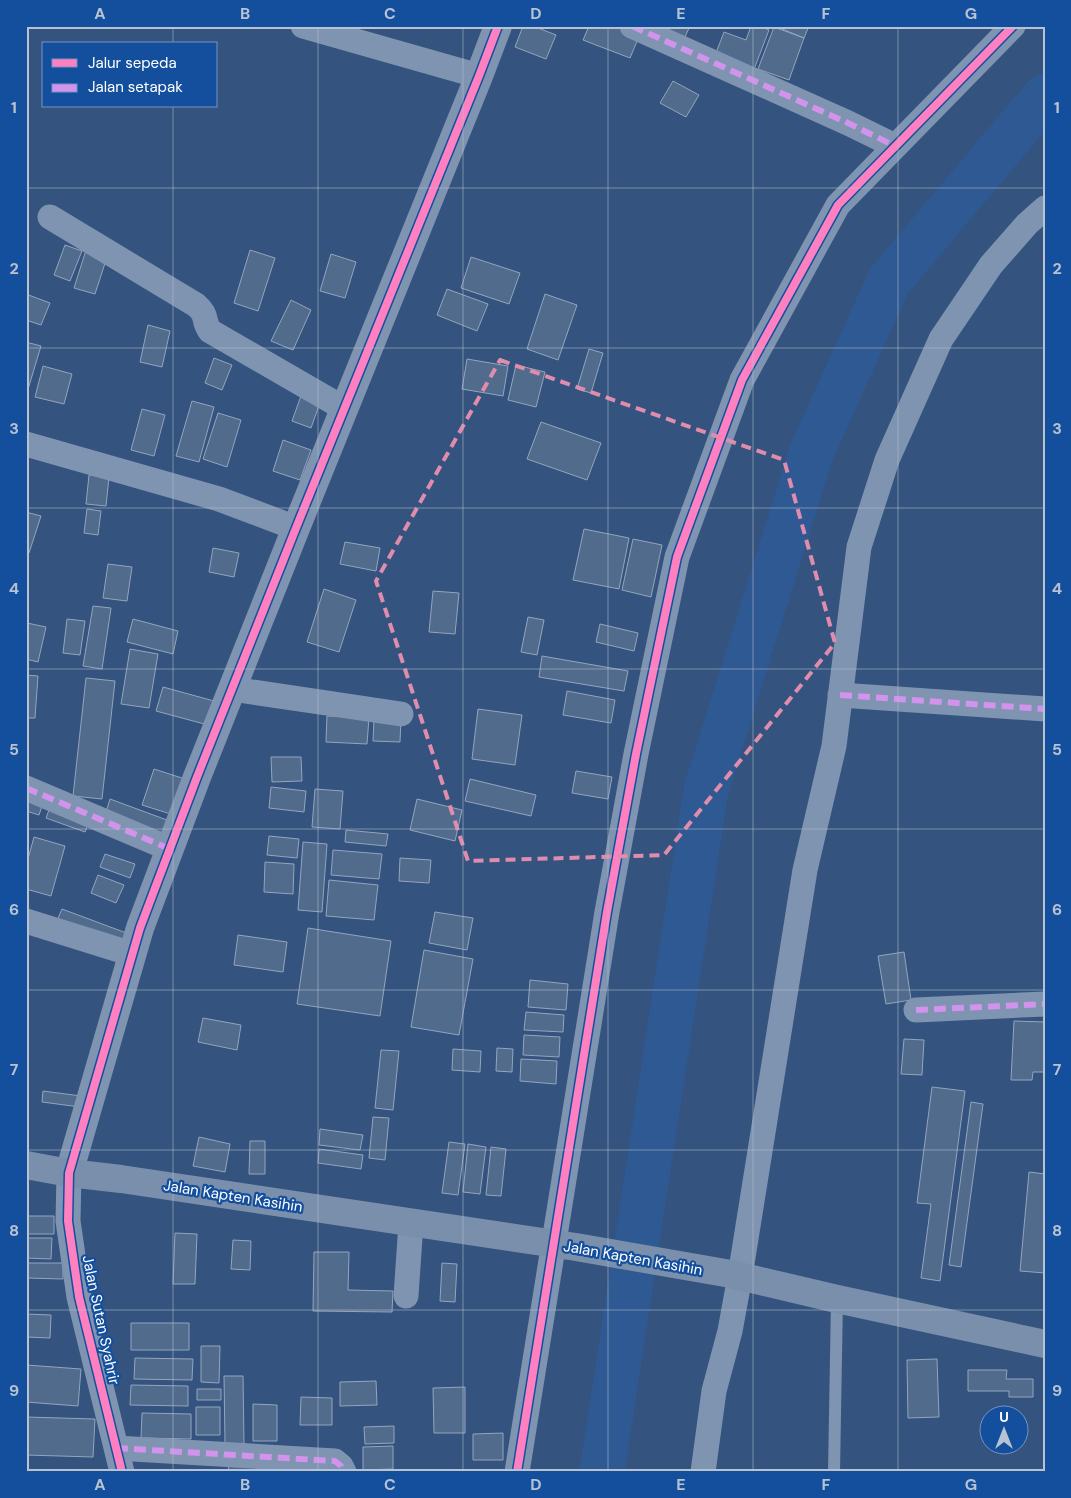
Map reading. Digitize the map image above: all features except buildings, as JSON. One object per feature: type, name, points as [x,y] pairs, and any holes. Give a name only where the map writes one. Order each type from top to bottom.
[{"type":"main road","name":"Jalan Kapten Kasihin","points":[[26,1165],[69,1173],[121,1179],[565,1246],[735,1275],[837,1300],[1045,1344]]},
{"type":"street","points":[[303,26],[479,76]]},
{"type":"street","points":[[69,1173],[140,928],[232,689],[498,26]]},
{"type":"street","points":[[632,26],[895,146]]},
{"type":"street","points":[[517,1472],[565,1246],[611,893],[636,754],[677,557],[742,380],[838,205],[1013,26]]},
{"type":"street","points":[[703,1472],[714,1391],[730,1331],[735,1275],[805,870],[834,746],[859,547],[887,460],[941,339],[991,265],[1027,224],[1045,208]]},
{"type":"street","points":[[50,217],[196,305],[205,314],[210,331],[344,409]]},
{"type":"street","points":[[26,444],[219,499],[296,528]]},
{"type":"street","points":[[232,689],[401,714]]},
{"type":"street","points":[[840,695],[1045,709]]},
{"type":"street","points":[[26,788],[170,849]]},
{"type":"street","points":[[26,921],[132,954]]},
{"type":"street","points":[[916,1010],[1045,1004]]},
{"type":"street","name":"Jalan Sutan Syahrir","points":[[69,1173],[68,1221],[79,1297],[122,1472]]},
{"type":"street","points":[[406,1296],[411,1223]]},
{"type":"street","points":[[116,1448],[335,1461],[344,1472]]},
{"type":"lane","points":[[834,1472],[837,1300]]},
{"type":"highlighted area","points":[[500,360],[784,460],[835,643],[664,855],[468,861],[376,581]]},
{"type":"waterway","points":[[602,1472],[706,790],[812,451],[889,281],[1045,96]]},
{"type":"marked path","points":[[632,26],[895,146]]},
{"type":"marked path","points":[[840,695],[1045,709]]},
{"type":"marked path","points":[[26,788],[170,849]]},
{"type":"marked path","points":[[916,1010],[1045,1004]]},
{"type":"marked path","points":[[116,1448],[335,1461],[344,1472]]},
{"type":"cycle path","points":[[122,1472],[79,1297],[68,1221],[69,1173],[140,928],[197,777],[498,26]]},
{"type":"cycle path","points":[[517,1472],[607,912],[636,754],[677,557],[742,380],[838,205],[1013,26]]}]
